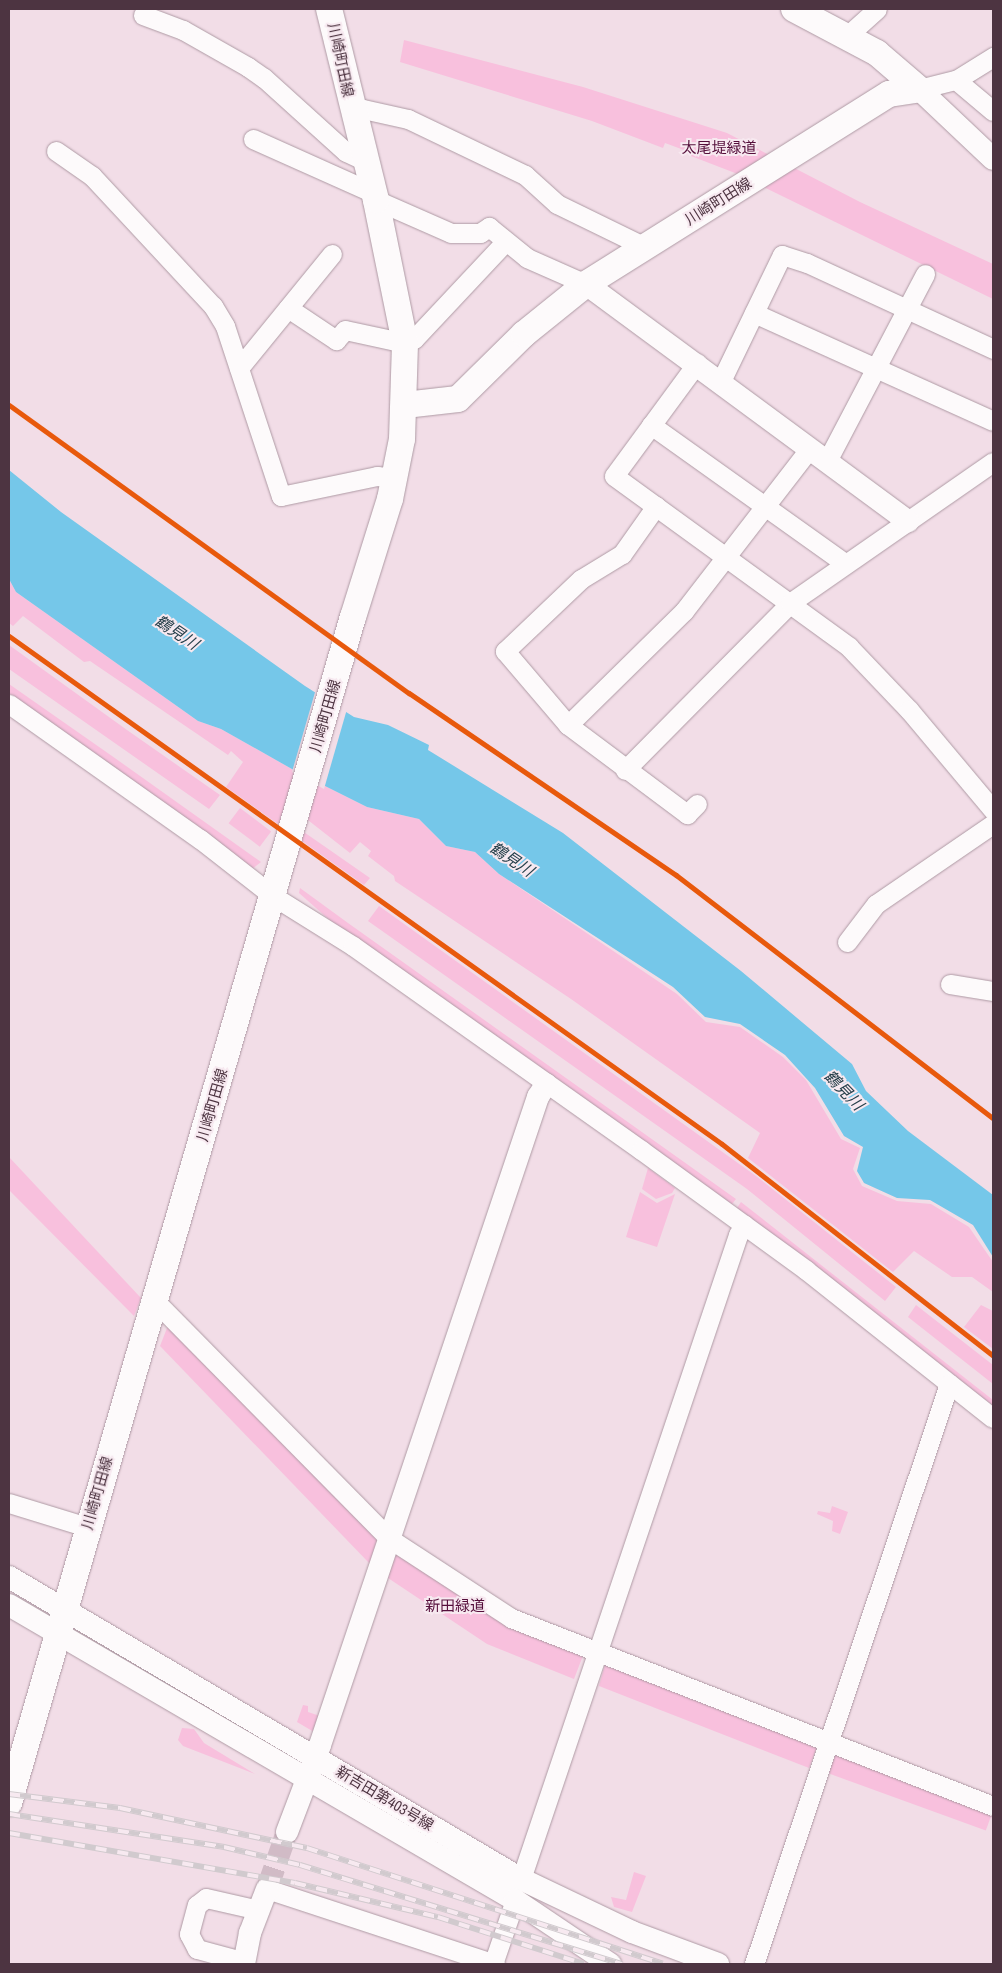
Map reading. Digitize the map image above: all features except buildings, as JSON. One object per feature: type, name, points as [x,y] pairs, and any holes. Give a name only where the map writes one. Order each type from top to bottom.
[{"type":"main road","name":"川崎町田線","points":[[9,1803],[56,1633],[395,478],[405,405],[404,343],[375,197],[352,112],[329,9]]},
{"type":"main road","points":[[794,9],[877,53],[919,89]]},
{"type":"main road","name":"川崎町田線","points":[[405,405],[458,399],[524,334],[586,284],[889,94],[919,89]]},
{"type":"street","points":[[847,36],[877,9]]},
{"type":"street","points":[[143,15],[183,30],[248,67],[264,78],[346,152],[367,162]]},
{"type":"street","points":[[919,89],[956,80],[993,57]]},
{"type":"street","points":[[956,80],[993,110]]},
{"type":"street","points":[[919,89],[993,159]]},
{"type":"street","points":[[352,112],[363,109],[408,120],[525,175],[557,204],[645,247]]},
{"type":"street","points":[[253,139],[451,233],[480,233],[490,227],[527,258],[586,284],[697,363],[908,521]]},
{"type":"street","points":[[56,151],[92,176],[213,306],[225,326],[281,496],[377,476],[395,478]]},
{"type":"street","points":[[288,308],[336,340],[345,330],[404,343],[414,339],[506,241]]},
{"type":"street","points":[[239,368],[332,254]]},
{"type":"street","points":[[721,381],[782,255],[806,263],[993,349]]},
{"type":"street","points":[[568,725],[684,611],[764,506],[818,455],[876,368],[925,274]]},
{"type":"street","points":[[754,312],[993,421]]},
{"type":"street","points":[[697,363],[614,476],[849,647],[909,710],[993,810]]},
{"type":"street","points":[[651,425],[846,564]]},
{"type":"street","points":[[626,770],[790,603],[993,462]]},
{"type":"street","points":[[656,506],[622,554],[581,579],[505,651],[568,725],[687,814],[697,804]]},
{"type":"street","points":[[9,704],[200,839],[273,896],[353,946],[744,1226],[993,1418]]},
{"type":"street","points":[[848,942],[876,904],[993,824]]},
{"type":"street","points":[[950,984],[993,991]]},
{"type":"street","points":[[287,1832],[316,1756],[535,1107],[546,1084]]},
{"type":"street","points":[[263,1899],[244,1963],[197,1949],[189,1934],[197,1905],[206,1898],[263,1899],[493,1964],[738,1235],[744,1226]]},
{"type":"street","points":[[154,1300],[390,1539],[511,1618],[993,1806]]},
{"type":"street","points":[[754,1964],[950,1384]]},
{"type":"street","points":[[9,1503],[87,1527]]},
{"type":"street","name":"新吉田第403号線","points":[[9,1577],[316,1756],[518,1889],[610,1964]]},
{"type":"street","name":"新吉田第403号線","points":[[9,1605],[307,1779],[518,1889],[718,1964]]},
{"type":"green space","name":"太尾堤緑道","points":[[404,40],[583,87],[727,133],[860,202],[993,264],[993,299],[735,173],[691,156],[692,153],[665,143],[663,148],[592,121],[400,62]]},
{"type":"green space","points":[[9,579],[16,592],[198,721],[221,729],[299,773],[367,807],[419,819],[446,846],[475,852],[499,874],[677,994],[706,1022],[740,1027],[783,1057],[806,1080],[841,1139],[860,1148],[853,1169],[862,1186],[897,1201],[931,1204],[969,1227],[993,1262],[993,1292],[972,1277],[952,1277],[914,1251],[893,1272],[748,1158],[760,1133],[571,999],[395,881],[394,876],[368,856],[371,851],[360,842],[350,853],[290,806],[288,821],[370,878],[364,885],[226,787],[243,762],[231,751],[228,755],[90,661],[84,662],[23,616],[13,626],[9,623]]},
{"type":"green space","points":[[9,645],[220,795],[209,809],[9,669]]},
{"type":"green space","points":[[9,684],[261,862],[252,869],[9,694]]},
{"type":"green space","points":[[240,808],[271,831],[260,847],[229,823]]},
{"type":"green space","points":[[300,888],[736,1199],[729,1208],[342,931],[299,893]]},
{"type":"green space","points":[[379,906],[756,1176],[896,1287],[885,1301],[747,1189],[368,921]]},
{"type":"green space","points":[[9,1157],[141,1298],[134,1316],[9,1190]]},
{"type":"green space","points":[[648,1168],[675,1188],[672,1193],[656,1199],[642,1189]]},
{"type":"green space","points":[[640,1192],[657,1203],[675,1194],[657,1247],[626,1237]]},
{"type":"green space","points":[[741,1202],[993,1400],[993,1406],[737,1208]]},
{"type":"green space","points":[[916,1305],[993,1365],[993,1384],[908,1317]]},
{"type":"green space","points":[[981,1305],[993,1311],[993,1349],[964,1327]]},
{"type":"green space","points":[[169,1323],[380,1538],[370,1564],[160,1346]]},
{"type":"green space","points":[[832,1506],[848,1512],[840,1534],[832,1531],[833,1521],[817,1514],[818,1511],[830,1513]]},
{"type":"green space","name":"新田緑道","points":[[403,1553],[584,1653],[574,1679],[487,1644],[388,1578],[393,1555]]},
{"type":"green space","points":[[606,1661],[817,1747],[809,1768],[599,1686]]},
{"type":"green space","points":[[303,1705],[308,1706],[308,1712],[320,1716],[314,1732],[297,1722]]},
{"type":"green space","points":[[182,1728],[194,1729],[204,1743],[255,1774],[183,1746],[178,1740]]},
{"type":"green space","points":[[831,1753],[993,1812],[986,1831],[824,1772]]},
{"type":"green space","points":[[634,1872],[646,1876],[632,1912],[614,1907],[611,1897],[626,1900]]},
{"type":"water","name":"鶴見川","points":[[9,470],[61,512],[305,686],[354,717],[388,725],[429,745],[428,750],[563,833],[741,971],[852,1064],[866,1091],[908,1131],[993,1195],[993,1257],[973,1225],[930,1200],[897,1198],[864,1183],[857,1171],[863,1147],[844,1136],[815,1088],[785,1055],[740,1024],[705,1017],[673,987],[499,874],[475,852],[446,846],[419,819],[367,807],[299,773],[221,729],[198,721],[16,592],[9,579]]},
{"type":"pier","points":[[316,689],[347,709],[324,789],[292,772]]},
{"type":"tunnel","points":[[267,1889],[287,1832]]},
{"type":"railway","points":[[9,1794],[120,1808],[307,1848],[663,1964]]},
{"type":"railway","points":[[9,1814],[224,1847],[300,1865],[622,1964]]},
{"type":"railway","points":[[9,1833],[295,1883],[438,1917],[584,1964]]},
{"type":"cycle path","points":[[9,405],[409,693],[676,875],[993,1118]]},
{"type":"cycle path","points":[[9,636],[722,1144],[993,1356]]}]
